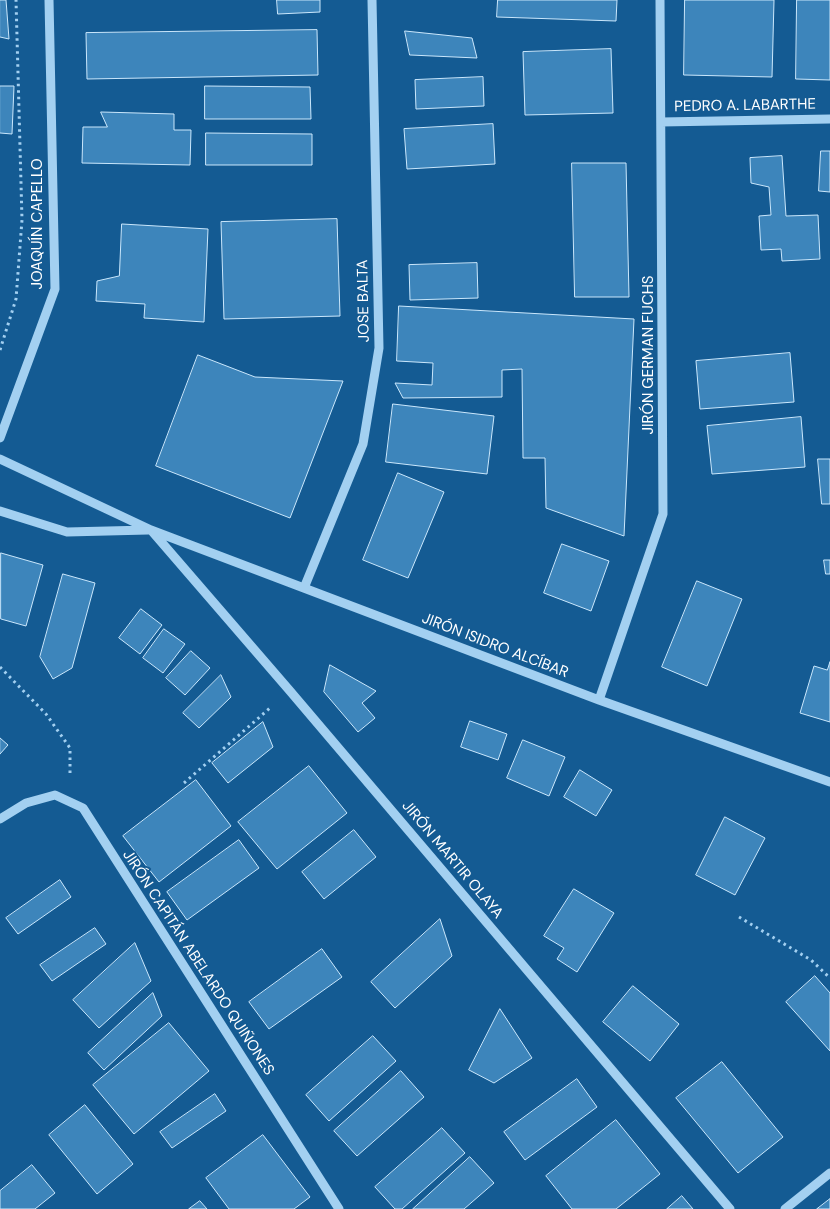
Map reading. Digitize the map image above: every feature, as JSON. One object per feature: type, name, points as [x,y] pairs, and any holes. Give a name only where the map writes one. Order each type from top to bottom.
[{"type":"street","name":"JOAQUÍN CAPELLO","points":[[0,438],[55,289],[49,0]]},
{"type":"street","name":"JOSE BALTA","points":[[304,588],[363,444],[379,348],[372,0]]},
{"type":"street","name":"JIRÓN GERMAN FUCHS","points":[[599,700],[664,514],[660,0]]},
{"type":"street","name":"PEDRO A. LABARTHE","points":[[661,122],[830,119]]},
{"type":"street","name":"JIRÓN ISIDRO ALCÍBAR","points":[[0,459],[151,530],[599,700],[830,782]]},
{"type":"street","name":"JIRÓN ISIDRO ALCÍBAR","points":[[0,511],[67,532],[151,530]]},
{"type":"street","name":"JIRÓN MARTIR OLAYA","points":[[151,530],[730,1209]]},
{"type":"street","name":"JIRÓN CAPITÁN ABELARDO QUIÑONES","points":[[0,818],[26,803],[55,795],[83,808],[339,1209]]},
{"type":"street","points":[[785,1209],[830,1173]]},
{"type":"path","points":[[0,350],[16,299],[22,220],[16,0]]},
{"type":"path","points":[[0,667],[46,714],[70,748],[68,801]]},
{"type":"path","points":[[184,783],[290,691]]},
{"type":"path","points":[[739,917],[811,960],[830,978]]},
{"type":"building","points":[[0,0],[6,0],[9,39],[0,37]]},
{"type":"building","points":[[277,0],[320,0],[320,12],[278,14]]},
{"type":"building","points":[[498,0],[617,0],[616,21],[497,17]]},
{"type":"building","points":[[685,0],[774,0],[772,77],[684,75]]},
{"type":"building","points":[[797,0],[830,0],[830,80],[796,79]]},
{"type":"building","points":[[317,30],[318,75],[87,79],[86,33]]},
{"type":"building","points":[[405,31],[472,38],[477,58],[410,55]]},
{"type":"building","points":[[611,49],[613,113],[525,115],[523,52]]},
{"type":"building","points":[[483,77],[484,106],[416,109],[415,80]]},
{"type":"building","points":[[0,86],[14,86],[12,134],[0,133]]},
{"type":"building","points":[[205,86],[310,87],[311,119],[205,119]]},
{"type":"building","points":[[101,112],[174,114],[174,130],[191,130],[190,165],[82,163],[83,127],[107,127]]},
{"type":"building","points":[[493,124],[495,164],[407,169],[404,129]]},
{"type":"building","points":[[206,133],[312,134],[312,165],[206,165]]},
{"type":"building","points":[[821,151],[830,151],[830,192],[819,191]]},
{"type":"building","points":[[782,156],[786,216],[818,215],[820,259],[782,261],[781,249],[761,250],[759,216],[771,215],[769,187],[751,183],[750,158]]},
{"type":"building","points":[[572,163],[626,163],[629,297],[575,297]]},
{"type":"building","points":[[337,219],[340,316],[224,319],[221,222]]},
{"type":"building","points":[[122,224],[208,229],[204,322],[144,318],[145,304],[96,301],[97,281],[119,276]]},
{"type":"building","points":[[477,263],[478,298],[410,300],[409,265]]},
{"type":"building","points":[[399,306],[634,319],[624,536],[546,508],[545,458],[523,458],[522,369],[502,370],[502,397],[403,398],[395,383],[432,385],[433,363],[397,361]]},
{"type":"building","points":[[790,353],[794,402],[700,409],[696,361]]},
{"type":"building","points":[[198,355],[255,377],[343,381],[290,518],[156,466]]},
{"type":"building","points":[[393,404],[494,416],[487,474],[386,462]]},
{"type":"building","points":[[801,417],[805,467],[712,474],[707,426]]},
{"type":"building","points":[[818,459],[830,459],[830,504],[822,504]]},
{"type":"building","points":[[398,473],[444,492],[408,578],[363,560]]},
{"type":"building","points":[[562,544],[609,561],[591,611],[544,593]]},
{"type":"building","points":[[1,553],[43,565],[26,626],[1,619]]},
{"type":"building","points":[[824,560],[830,560],[830,574],[826,574]]},
{"type":"building","points":[[63,574],[95,583],[72,668],[53,679],[40,657]]},
{"type":"building","points":[[697,581],[742,599],[707,686],[662,667]]},
{"type":"building","points":[[141,609],[162,625],[140,654],[119,638]]},
{"type":"building","points":[[164,629],[185,644],[163,673],[143,658]]},
{"type":"building","points":[[191,651],[210,668],[185,695],[166,678]]},
{"type":"building","points":[[830,662],[830,722],[800,713],[814,666],[827,670]]},
{"type":"building","points":[[330,665],[376,691],[362,703],[375,718],[358,732],[324,692]]},
{"type":"building","points":[[221,675],[231,697],[199,728],[183,713]]},
{"type":"building","points":[[470,721],[507,734],[498,760],[461,747]]},
{"type":"building","points":[[263,722],[273,747],[228,783],[212,763]]},
{"type":"building","points":[[0,738],[8,745],[0,754]]},
{"type":"building","points":[[523,740],[565,757],[549,796],[507,778]]},
{"type":"building","points":[[309,766],[347,813],[277,869],[238,822]]},
{"type":"building","points":[[580,770],[612,790],[596,816],[564,797]]},
{"type":"building","points":[[196,780],[231,826],[159,882],[123,836]]},
{"type":"building","points":[[725,817],[765,838],[735,895],[696,875]]},
{"type":"building","points":[[354,830],[376,857],[324,899],[302,872]]},
{"type":"building","points":[[239,840],[259,868],[187,920],[167,892]]},
{"type":"building","points":[[60,880],[71,897],[18,934],[6,918]]},
{"type":"building","points":[[574,889],[614,913],[577,972],[557,959],[564,948],[544,936]]},
{"type":"building","points":[[440,919],[452,956],[395,1008],[371,982]]},
{"type":"building","points":[[95,928],[106,944],[52,981],[40,965]]},
{"type":"building","points":[[135,943],[151,981],[99,1028],[73,1000]]},
{"type":"building","points":[[322,949],[342,977],[269,1029],[249,1002]]},
{"type":"building","points":[[815,976],[830,993],[830,1051],[786,1002]]},
{"type":"building","points":[[633,986],[679,1024],[650,1061],[603,1022]]},
{"type":"building","points":[[153,993],[162,1016],[104,1070],[88,1053]]},
{"type":"building","points":[[500,1009],[532,1058],[494,1083],[469,1070]]},
{"type":"building","points":[[169,1023],[209,1071],[134,1134],[93,1085]]},
{"type":"building","points":[[373,1036],[396,1061],[329,1121],[306,1095]]},
{"type":"building","points":[[722,1062],[783,1137],[738,1173],[676,1098]]},
{"type":"building","points":[[401,1071],[424,1097],[357,1156],[334,1131]]},
{"type":"building","points":[[577,1079],[597,1107],[525,1160],[504,1132]]},
{"type":"building","points":[[215,1094],[226,1111],[172,1148],[160,1132]]},
{"type":"building","points":[[85,1105],[133,1164],[97,1194],[49,1135]]},
{"type":"building","points":[[616,1120],[660,1174],[616,1209],[572,1209],[546,1176]]},
{"type":"building","points":[[442,1128],[465,1153],[402,1209],[395,1209],[375,1187]]},
{"type":"building","points":[[263,1135],[310,1197],[294,1209],[229,1209],[206,1178]]},
{"type":"building","points":[[470,1157],[494,1183],[464,1209],[413,1209]]},
{"type":"building","points":[[32,1165],[55,1193],[35,1209],[0,1209],[0,1191]]},
{"type":"building","points":[[682,1196],[693,1209],[667,1209]]},
{"type":"building","points":[[830,1199],[830,1209],[817,1209]]},
{"type":"building","points":[[200,1201],[207,1209],[189,1209]]}]
